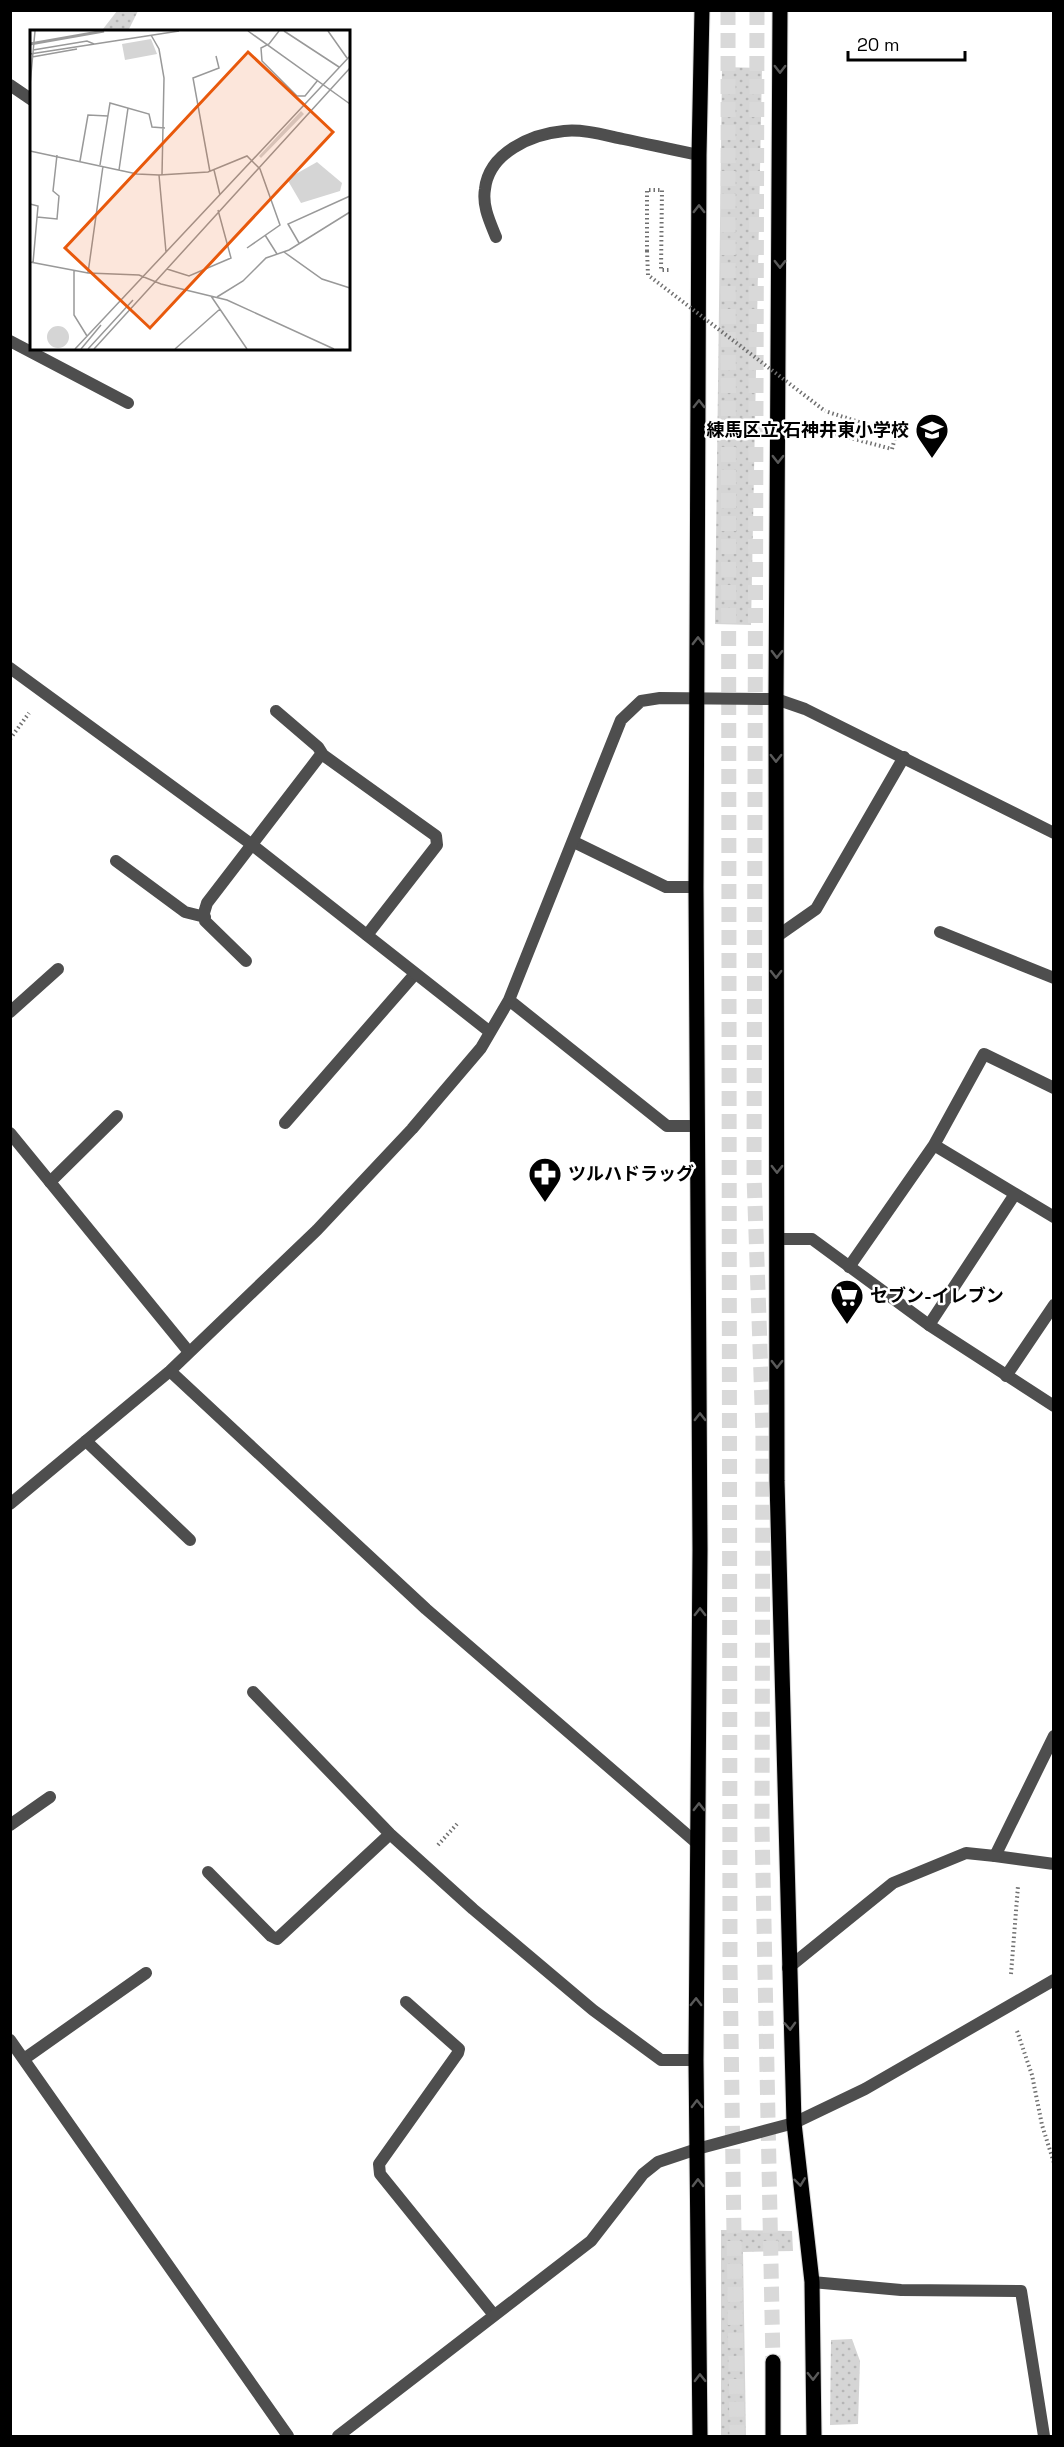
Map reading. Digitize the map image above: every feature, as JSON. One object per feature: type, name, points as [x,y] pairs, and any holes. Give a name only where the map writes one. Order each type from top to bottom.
[{"type":"main road","points":[[700,2436],[696,2060],[700,1550],[696,887],[699,155],[702,10]]},
{"type":"main road","points":[[780,10],[776,699],[777,1493],[788,1968],[794,2123],[812,2282],[814,2436]]},
{"type":"main road","points":[[773,2362],[773,2436]]},
{"type":"street","points":[[10,85],[30,99]]},
{"type":"street","points":[[496,237],[485,205],[484,189],[488,177],[497,162],[509,149],[530,140],[564,131],[596,133],[699,155]]},
{"type":"street","points":[[10,341],[128,404]]},
{"type":"street","points":[[10,668],[251,844],[490,1032]]},
{"type":"street","points":[[10,1504],[170,1371],[318,1230],[412,1129],[481,1048],[509,1000],[621,720],[641,701],[660,698],[776,699],[805,709],[1053,833]]},
{"type":"street","points":[[276,711],[318,747],[323,755],[436,836],[436,845],[367,935]]},
{"type":"street","points":[[246,962],[205,921],[207,903],[319,757],[323,755]]},
{"type":"street","points":[[776,938],[816,909],[904,757]]},
{"type":"street","points":[[574,842],[666,887],[696,887]]},
{"type":"street","points":[[116,861],[185,912],[205,917]]},
{"type":"street","points":[[940,932],[1053,978]]},
{"type":"street","points":[[10,1012],[58,969]]},
{"type":"street","points":[[285,1123],[415,974]]},
{"type":"street","points":[[509,1000],[667,1126],[698,1126]]},
{"type":"street","points":[[849,1267],[934,1145],[984,1054],[1053,1088]]},
{"type":"street","points":[[50,1182],[117,1116]]},
{"type":"street","points":[[10,1133],[189,1352]]},
{"type":"street","points":[[934,1145],[1053,1217]]},
{"type":"street","points":[[929,1325],[1015,1194]]},
{"type":"street","points":[[777,1239],[812,1239],[929,1325],[1053,1406]]},
{"type":"street","points":[[1006,1376],[1053,1305]]},
{"type":"street","points":[[170,1371],[426,1609],[699,1845]]},
{"type":"street","points":[[86,1441],[190,1540]]},
{"type":"street","points":[[254,1692],[390,1834],[473,1909],[593,2010],[661,2060],[696,2060]]},
{"type":"street","points":[[995,1856],[1053,1737]]},
{"type":"street","points":[[10,1825],[50,1797]]},
{"type":"street","points":[[208,1872],[271,1936],[277,1939],[390,1834]]},
{"type":"street","points":[[788,1968],[893,1883],[966,1853],[1053,1864]]},
{"type":"street","points":[[24,2059],[146,1973]]},
{"type":"street","points":[[338,2436],[591,2241],[643,2174],[658,2162],[794,2123],[865,2089],[1053,1980]]},
{"type":"street","points":[[406,2002],[459,2049],[458,2054],[379,2164],[378,2169],[494,2314]]},
{"type":"street","points":[[10,2040],[288,2436]]},
{"type":"street","points":[[812,2282],[901,2290],[1021,2291],[1044,2436]]},
{"type":"path","points":[[673,270],[661,270],[662,190],[647,190],[648,275],[825,411],[896,434],[892,448],[805,426]]},
{"type":"shaded area","points":[[117,11],[138,11],[128,30],[103,29]]},
{"type":"shaded area","points":[[722,67],[762,68],[751,625],[715,624]]},
{"type":"shaded area","points":[[721,2230],[792,2231],[793,2251],[743,2252],[746,2436],[721,2436]]},
{"type":"shaded area","points":[[852,2339],[860,2361],[858,2424],[830,2425],[831,2340]]},
{"type":"tunnel","points":[[728,10],[730,1966],[737,2436]]},
{"type":"tunnel","points":[[757,10],[754,1176],[763,1432],[762,1826],[773,2362]]},
{"type":"place","name":"練馬区立 石神井東小学校","points":[[932,459]]},
{"type":"place","name":"ツルハドラッグ","points":[[545,1203]]},
{"type":"place","name":"セブン-イレブン","points":[[847,1325]]}]
